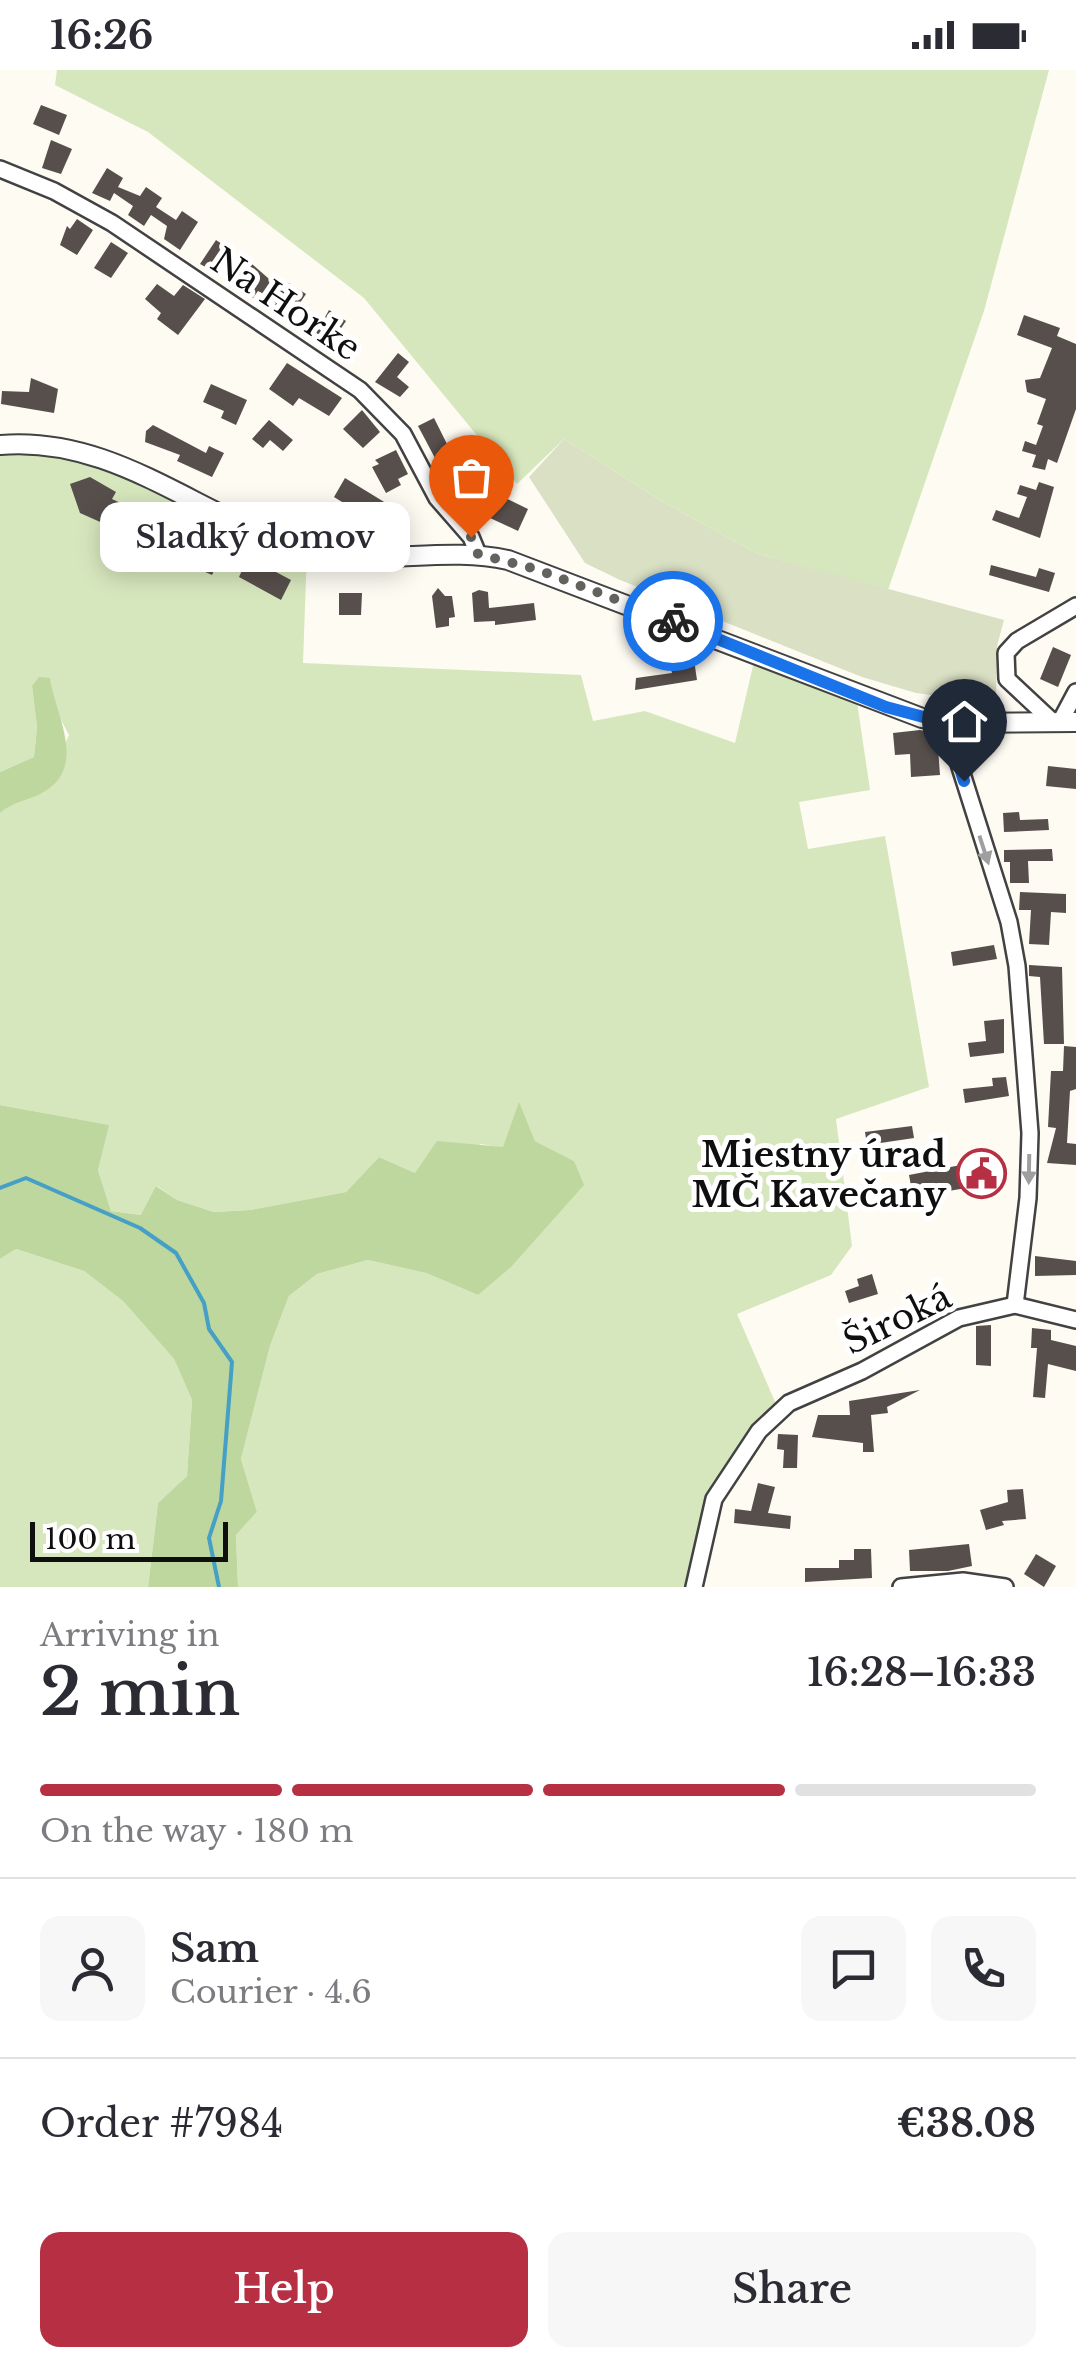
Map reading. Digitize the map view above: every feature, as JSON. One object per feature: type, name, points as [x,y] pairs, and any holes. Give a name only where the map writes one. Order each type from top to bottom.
[{"type":"street","name":"Na Horke","points":[[0,169],[54,191],[112,223],[369,398],[403,434],[437,498],[471,537],[478,554]]},
{"type":"street","points":[[0,445],[46,445],[106,459],[272,538],[307,550],[366,559],[478,554],[536,569],[886,707],[946,723],[1063,722]]},
{"type":"street","points":[[1063,722],[1006,679],[1006,653],[1017,641],[1076,606]]},
{"type":"street","points":[[1063,722],[1076,692]]},
{"type":"street","points":[[946,723],[1009,922],[1017,966],[1030,1134],[1028,1198],[1015,1304],[1076,1320]]},
{"type":"street","name":"Široká","points":[[694,1587],[714,1499],[759,1431],[779,1411],[802,1396],[862,1372],[930,1331],[959,1318],[1015,1304]]},
{"type":"street","points":[[901,1587],[962,1581],[1005,1587]]},
{"type":"green space","points":[[57,70],[1049,70],[984,311],[888,590],[758,554],[665,503],[564,439],[517,484],[364,298],[148,132],[55,85]]},
{"type":"green space","points":[[564,439],[665,503],[758,554],[1004,620],[997,646],[996,700],[988,703],[916,693],[862,677],[585,563],[529,477]]},
{"type":"green space","points":[[0,445],[45,445],[307,550],[303,663],[581,675],[593,721],[645,711],[735,743],[756,653],[856,695],[870,790],[799,802],[808,849],[885,836],[929,1087],[836,1119],[852,1246],[831,1275],[737,1314],[779,1411],[727,1476],[694,1587],[238,1587],[236,1535],[257,1512],[241,1459],[270,1346],[289,1296],[317,1274],[368,1260],[426,1273],[478,1295],[574,1161],[535,1141],[519,1104],[503,1148],[481,1144],[415,1173],[379,1157],[346,1192],[250,1210],[214,1212],[177,1200],[157,1186],[142,1215],[111,1211],[98,1170],[108,1125],[0,1105],[0,813],[15,801],[44,792],[69,735],[54,707],[50,679],[32,686],[37,727],[34,757],[0,772]]},
{"type":"green space","points":[[39,677],[50,678],[66,740],[64,769],[42,793],[0,813],[0,772],[34,757],[37,727],[32,686]]},
{"type":"green space","points":[[519,1102],[535,1141],[574,1161],[584,1185],[511,1267],[478,1295],[426,1273],[368,1260],[317,1274],[289,1296],[270,1346],[241,1459],[257,1512],[236,1535],[238,1587],[148,1587],[158,1503],[187,1476],[192,1400],[174,1359],[123,1301],[84,1271],[16,1249],[0,1259],[0,1105],[109,1125],[98,1170],[111,1211],[141,1215],[156,1186],[177,1200],[214,1212],[250,1210],[346,1192],[379,1157],[415,1173],[437,1141],[503,1147]]},
{"type":"green space","points":[[16,1249],[84,1271],[123,1301],[174,1359],[192,1400],[187,1476],[158,1503],[148,1587],[0,1587],[0,1259]]},
{"type":"building","points":[[41,105],[67,115],[59,135],[33,124]]},
{"type":"building","points":[[51,140],[72,149],[61,174],[42,168]]},
{"type":"building","points":[[107,168],[123,178],[118,187],[140,196],[146,187],[162,198],[156,207],[176,220],[182,211],[198,222],[180,250],[164,239],[167,226],[151,215],[144,226],[128,215],[133,206],[114,193],[110,201],[92,193]]},
{"type":"building","points":[[77,219],[93,230],[77,255],[60,245],[67,226],[70,229]]},
{"type":"building","points":[[216,240],[232,251],[217,273],[200,264]]},
{"type":"building","points":[[111,242],[128,253],[111,278],[94,268]]},
{"type":"building","points":[[252,264],[284,292],[289,283],[306,294],[287,322],[271,311],[276,303],[268,296],[258,291],[253,298],[236,288]]},
{"type":"building","points":[[157,284],[174,296],[183,285],[205,299],[178,335],[157,319],[161,313],[145,299]]},
{"type":"building","points":[[329,310],[346,321],[327,349],[311,338],[319,316],[324,319]]},
{"type":"building","points":[[1024,315],[1060,328],[1057,336],[1076,344],[1076,409],[1057,463],[1048,459],[1045,470],[1032,467],[1036,455],[1022,451],[1025,441],[1036,445],[1043,426],[1037,424],[1046,399],[1027,392],[1025,380],[1040,378],[1052,348],[1017,335]]},
{"type":"building","points":[[398,353],[409,362],[397,377],[409,387],[400,397],[375,382]]},
{"type":"building","points":[[287,363],[342,398],[329,416],[299,398],[293,406],[269,389]]},
{"type":"building","points":[[31,378],[58,389],[54,413],[1,404],[2,391],[29,392]]},
{"type":"building","points":[[211,384],[247,400],[236,425],[221,418],[224,411],[203,402]]},
{"type":"building","points":[[362,410],[380,432],[363,448],[343,429]]},
{"type":"building","points":[[434,418],[451,452],[436,460],[418,426]]},
{"type":"building","points":[[269,420],[293,440],[283,451],[270,440],[263,448],[252,439]]},
{"type":"building","points":[[153,425],[206,453],[209,446],[224,453],[212,477],[177,461],[180,455],[145,442],[146,431]]},
{"type":"building","points":[[396,450],[408,474],[398,479],[401,485],[386,493],[372,467],[379,464],[375,460]]},
{"type":"building","points":[[467,474],[478,489],[490,483],[495,491],[469,506],[455,481]]},
{"type":"building","points":[[90,477],[116,492],[112,499],[127,506],[116,529],[80,513],[70,484]]},
{"type":"building","points":[[345,478],[394,508],[387,521],[372,512],[368,518],[334,497]]},
{"type":"building","points":[[1039,482],[1054,487],[1040,538],[992,520],[996,510],[1019,518],[1027,497],[1017,494],[1020,485],[1036,490]]},
{"type":"building","points":[[501,496],[528,509],[518,531],[490,518]]},
{"type":"building","points":[[213,538],[226,545],[212,575],[194,567]]},
{"type":"building","points":[[248,557],[291,580],[281,600],[239,577]]},
{"type":"building","points":[[991,565],[1036,577],[1039,568],[1055,573],[1049,592],[989,575]]},
{"type":"building","points":[[438,588],[445,596],[452,596],[455,617],[449,618],[449,626],[436,628],[432,596]]},
{"type":"building","points":[[488,592],[489,608],[534,603],[536,620],[495,625],[495,621],[474,622],[472,593]]},
{"type":"building","points":[[339,593],[362,593],[361,615],[339,615]]},
{"type":"building","points":[[1053,647],[1071,655],[1058,687],[1040,679]]},
{"type":"building","points":[[694,660],[697,680],[635,690],[636,678],[672,673],[671,669]]},
{"type":"building","points":[[920,730],[937,734],[940,775],[911,777],[910,754],[895,755],[893,733]]},
{"type":"building","points":[[1048,766],[1076,769],[1076,789],[1046,786]]},
{"type":"building","points":[[1019,812],[1020,820],[1048,819],[1049,830],[1004,832],[1003,813]]},
{"type":"building","points":[[1052,849],[1053,861],[1028,861],[1029,883],[1010,883],[1010,862],[1004,862],[1004,850]]},
{"type":"building","points":[[1020,892],[1066,894],[1066,913],[1051,912],[1049,945],[1029,944],[1031,910],[1019,910]]},
{"type":"building","points":[[994,945],[997,959],[953,966],[951,952]]},
{"type":"building","points":[[1029,965],[1062,967],[1064,1044],[1044,1044],[1040,977],[1029,976]]},
{"type":"building","points":[[1004,1019],[1004,1053],[970,1057],[968,1043],[986,1041],[984,1021]]},
{"type":"building","points":[[1064,1046],[1076,1047],[1076,1089],[1070,1091],[1067,1143],[1076,1144],[1076,1165],[1047,1163],[1056,1128],[1048,1127],[1051,1071],[1063,1071]]},
{"type":"building","points":[[1006,1077],[1009,1096],[965,1103],[963,1089],[993,1086],[992,1078]]},
{"type":"building","points":[[912,1126],[914,1138],[867,1145],[865,1132]]},
{"type":"building","points":[[992,1159],[996,1183],[913,1197],[909,1175]]},
{"type":"building","points":[[1035,1256],[1076,1261],[1076,1275],[1035,1276]]},
{"type":"building","points":[[872,1274],[878,1294],[849,1303],[845,1291],[859,1286],[857,1279]]},
{"type":"building","points":[[991,1325],[991,1366],[976,1365],[976,1326]]},
{"type":"building","points":[[1032,1328],[1051,1330],[1051,1340],[1076,1346],[1076,1371],[1048,1364],[1045,1398],[1033,1397],[1037,1348],[1031,1348]]},
{"type":"building","points":[[920,1390],[887,1407],[888,1413],[871,1415],[874,1452],[863,1452],[863,1443],[812,1437],[818,1415],[850,1415],[849,1401]]},
{"type":"building","points":[[778,1434],[798,1435],[797,1468],[783,1468],[784,1450],[777,1449]]},
{"type":"building","points":[[758,1483],[775,1487],[768,1513],[791,1516],[790,1529],[734,1523],[735,1509],[751,1511]]},
{"type":"building","points":[[1023,1489],[1026,1519],[1002,1521],[1004,1525],[986,1530],[980,1510],[1008,1502],[1007,1490]]},
{"type":"building","points":[[969,1544],[972,1566],[948,1571],[910,1571],[909,1550]]},
{"type":"building","points":[[854,1549],[871,1549],[872,1578],[805,1582],[805,1568],[839,1568],[839,1560],[854,1560]]},
{"type":"building","points":[[1036,1554],[1056,1566],[1044,1587],[1024,1574]]},
{"type":"waterway","points":[[0,1188],[26,1178],[140,1228],[176,1253],[204,1303],[209,1329],[232,1362],[221,1501],[209,1538],[219,1587]]},
{"type":"way so far","points":[[471,537],[478,554],[536,569],[673,621]]},
{"type":"place","name":"Sladký domov","points":[[471,537]]},
{"type":"place","name":"Miestny úrad MČ Kavečany","points":[[981,1174]]},
{"type":"route","points":[[673,621],[886,707],[946,723],[964,781]]}]
